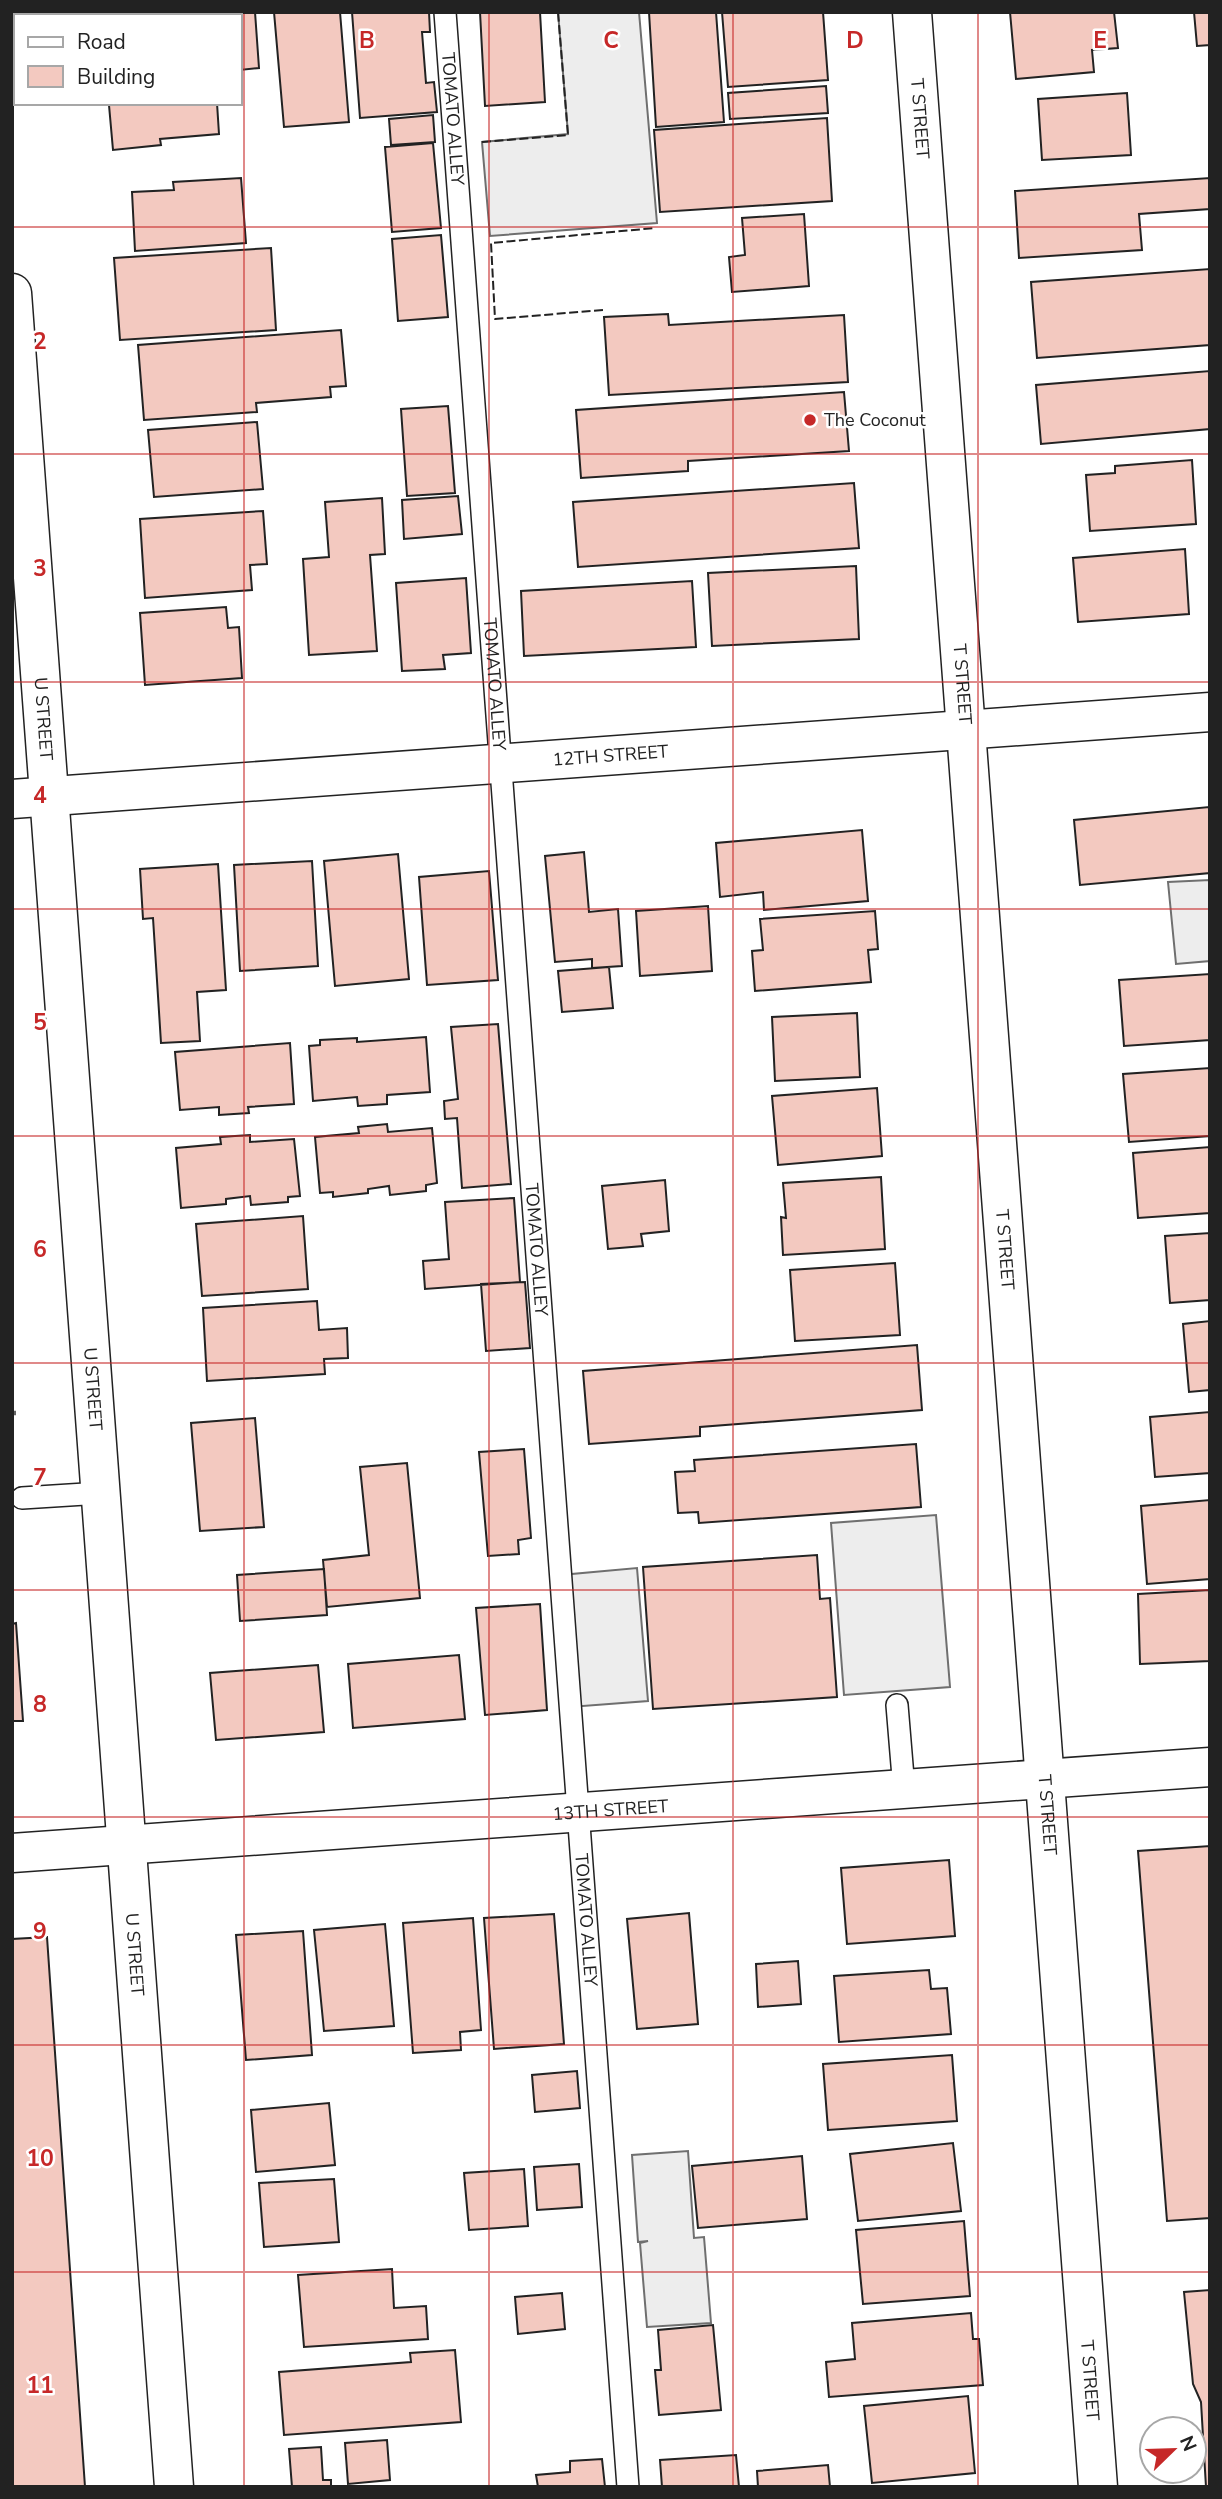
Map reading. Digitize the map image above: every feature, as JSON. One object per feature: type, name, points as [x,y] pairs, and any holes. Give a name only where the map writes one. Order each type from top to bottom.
[{"type":"street","name":"T STREET","points":[[912,12],[1098,2487]]},
{"type":"street","name":"U STREET","points":[[12,293],[31,797],[101,1493],[174,2487]]},
{"type":"street","name":"12TH STREET","points":[[31,797],[1210,712]]},
{"type":"street","name":"13TH STREET","points":[[12,1853],[1210,1767]]},
{"type":"lane","name":"TOMATO ALLEY","points":[[445,12],[628,2487]]},
{"type":"lane","points":[[22,1498],[101,1493]]},
{"type":"lane","points":[[897,1705],[904,1789]]},
{"type":"shaded area","points":[[558,12],[639,12],[657,223],[490,236],[482,142],[568,134]]},
{"type":"shaded area","points":[[1210,880],[1210,961],[1176,964],[1168,882]]},
{"type":"shaded area","points":[[936,1515],[950,1687],[844,1695],[831,1523]]},
{"type":"shaded area","points":[[637,1568],[648,1701],[570,1707],[561,1575]]},
{"type":"shaded area","points":[[688,2151],[694,2238],[704,2237],[711,2323],[647,2327],[640,2243],[648,2241],[638,2242],[632,2155]]},
{"type":"building","points":[[100,12],[207,12],[207,14]]},
{"type":"building","points":[[255,12],[259,68],[242,70],[242,14],[217,13]]},
{"type":"building","points":[[274,12],[340,12],[349,122],[284,127]]},
{"type":"building","points":[[352,12],[429,12],[430,32],[422,32],[426,83],[434,82],[437,112],[360,118]]},
{"type":"building","points":[[480,12],[540,12],[545,102],[485,106]]},
{"type":"building","points":[[649,12],[716,12],[724,122],[656,127]]},
{"type":"building","points":[[722,12],[823,12],[828,80],[728,87]]},
{"type":"building","points":[[1010,12],[1114,12],[1118,48],[1092,50],[1094,72],[1016,79]]},
{"type":"building","points":[[1194,12],[1210,12],[1210,45],[1197,46]]},
{"type":"building","points":[[826,86],[828,113],[730,119],[728,93]]},
{"type":"building","points":[[1127,93],[1131,155],[1042,160],[1038,99]]},
{"type":"building","points":[[109,105],[217,105],[219,134],[160,139],[161,145],[113,150]]},
{"type":"building","points":[[433,115],[435,142],[391,145],[389,119]]},
{"type":"building","points":[[827,118],[832,201],[660,212],[654,130]]},
{"type":"building","points":[[433,143],[441,228],[392,232],[385,147]]},
{"type":"building","points":[[241,178],[246,243],[135,251],[132,192],[174,190],[173,182]]},
{"type":"building","points":[[1210,178],[1210,209],[1139,214],[1142,250],[1019,258],[1015,191]]},
{"type":"building","points":[[804,214],[809,286],[732,292],[729,257],[745,255],[742,218]]},
{"type":"building","points":[[441,235],[448,317],[398,321],[392,239]]},
{"type":"building","points":[[271,248],[276,330],[120,340],[114,258]]},
{"type":"building","points":[[1210,269],[1210,345],[1037,358],[1031,282]]},
{"type":"building","points":[[668,314],[669,325],[844,315],[848,382],[609,395],[604,317]]},
{"type":"building","points":[[341,330],[346,386],[330,387],[331,397],[256,403],[257,412],[144,420],[138,345]]},
{"type":"building","points":[[1210,371],[1210,429],[1041,444],[1036,385]]},
{"type":"building","points":[[844,392],[849,451],[688,461],[688,471],[581,478],[576,410]]},
{"type":"building","points":[[448,406],[455,493],[407,496],[401,409]]},
{"type":"building","points":[[257,422],[263,489],[154,497],[148,430]]},
{"type":"building","points":[[1192,460],[1196,524],[1090,531],[1086,475],[1115,473],[1115,466]]},
{"type":"building","points":[[854,483],[859,548],[578,567],[573,502]]},
{"type":"building","points":[[458,496],[462,534],[404,539],[402,500]]},
{"type":"building","points":[[382,498],[385,554],[370,555],[377,651],[309,655],[303,559],[329,557],[325,502]]},
{"type":"building","points":[[263,511],[267,564],[250,565],[252,590],[145,598],[140,519]]},
{"type":"building","points":[[1185,549],[1189,614],[1078,622],[1073,558]]},
{"type":"building","points":[[856,566],[859,639],[712,646],[708,573]]},
{"type":"building","points":[[466,578],[471,653],[443,655],[445,669],[402,671],[396,583]]},
{"type":"building","points":[[692,581],[696,647],[524,656],[521,591]]},
{"type":"building","points":[[226,607],[228,628],[239,627],[242,678],[145,685],[140,613]]},
{"type":"building","points":[[1209,807],[1210,873],[1080,885],[1074,820]]},
{"type":"building","points":[[862,830],[868,901],[764,910],[763,892],[720,897],[716,843]]},
{"type":"building","points":[[584,852],[589,912],[618,909],[622,966],[592,968],[592,959],[555,962],[545,856]]},
{"type":"building","points":[[398,854],[409,979],[335,986],[324,861]]},
{"type":"building","points":[[312,861],[318,966],[240,971],[234,865]]},
{"type":"building","points":[[218,864],[226,990],[197,992],[200,1041],[161,1043],[153,918],[143,919],[140,869]]},
{"type":"building","points":[[489,871],[498,980],[427,985],[419,877]]},
{"type":"building","points":[[708,906],[712,971],[640,976],[636,911]]},
{"type":"building","points":[[875,911],[878,949],[868,950],[871,982],[755,991],[752,951],[763,950],[760,919]]},
{"type":"building","points":[[609,967],[613,1008],[562,1012],[558,971]]},
{"type":"building","points":[[1210,974],[1210,1040],[1124,1046],[1119,980]]},
{"type":"building","points":[[857,1013],[860,1077],[775,1081],[772,1017]]},
{"type":"building","points":[[498,1024],[511,1184],[462,1188],[457,1118],[445,1119],[444,1101],[458,1099],[451,1027]]},
{"type":"building","points":[[426,1037],[430,1092],[387,1095],[387,1104],[358,1106],[357,1097],[313,1101],[309,1046],[320,1045],[320,1040],[357,1038],[357,1042]]},
{"type":"building","points":[[290,1043],[294,1104],[248,1107],[249,1113],[219,1115],[219,1107],[180,1110],[175,1052]]},
{"type":"building","points":[[1210,1068],[1210,1136],[1129,1142],[1123,1074]]},
{"type":"building","points":[[877,1088],[882,1156],[778,1165],[772,1096]]},
{"type":"building","points":[[387,1124],[388,1132],[432,1128],[437,1183],[426,1185],[426,1191],[390,1195],[389,1186],[368,1189],[368,1193],[333,1197],[333,1192],[320,1193],[315,1137],[359,1133],[358,1127]]},
{"type":"building","points":[[250,1135],[250,1142],[294,1139],[300,1196],[288,1197],[288,1202],[251,1205],[250,1196],[226,1199],[226,1204],[181,1208],[176,1148],[221,1144],[220,1137]]},
{"type":"building","points":[[1210,1147],[1210,1213],[1138,1218],[1133,1153]]},
{"type":"building","points":[[881,1177],[885,1249],[783,1255],[781,1217],[786,1218],[783,1183]]},
{"type":"building","points":[[665,1180],[669,1231],[641,1234],[643,1246],[608,1249],[602,1186]]},
{"type":"building","points":[[514,1198],[520,1282],[425,1289],[423,1261],[449,1259],[445,1202]]},
{"type":"building","points":[[303,1216],[308,1289],[202,1296],[196,1224]]},
{"type":"building","points":[[1210,1233],[1210,1300],[1170,1303],[1165,1236]]},
{"type":"building","points":[[895,1263],[900,1335],[795,1341],[790,1270]]},
{"type":"building","points":[[525,1282],[530,1348],[486,1351],[481,1284]]},
{"type":"building","points":[[317,1301],[319,1330],[347,1328],[348,1358],[324,1359],[325,1374],[207,1381],[203,1308]]},
{"type":"building","points":[[1210,1321],[1210,1390],[1189,1392],[1183,1324]]},
{"type":"building","points":[[917,1345],[922,1410],[700,1427],[700,1436],[589,1444],[583,1371]]},
{"type":"building","points":[[1210,1412],[1210,1473],[1155,1477],[1150,1417]]},
{"type":"building","points":[[255,1418],[264,1527],[200,1531],[191,1423]]},
{"type":"building","points":[[916,1444],[921,1507],[699,1523],[698,1512],[678,1513],[675,1472],[695,1471],[694,1460]]},
{"type":"building","points":[[524,1449],[531,1538],[518,1540],[519,1554],[488,1556],[479,1452]]},
{"type":"building","points":[[407,1463],[420,1598],[327,1607],[323,1560],[369,1555],[360,1467]]},
{"type":"building","points":[[1210,1500],[1210,1579],[1147,1584],[1141,1506]]},
{"type":"building","points":[[817,1555],[820,1599],[830,1598],[837,1697],[653,1709],[643,1567]]},
{"type":"building","points":[[324,1569],[327,1615],[240,1621],[237,1575]]},
{"type":"building","points":[[1210,1590],[1210,1661],[1140,1664],[1138,1594]]},
{"type":"building","points":[[540,1604],[547,1710],[485,1715],[476,1608]]},
{"type":"building","points":[[16,1623],[23,1721],[12,1721],[12,1624]]},
{"type":"building","points":[[459,1655],[465,1719],[353,1728],[348,1664]]},
{"type":"building","points":[[318,1665],[324,1732],[216,1740],[210,1673]]},
{"type":"building","points":[[1210,1846],[1210,2218],[1167,2221],[1138,1851]]},
{"type":"building","points":[[949,1860],[955,1936],[847,1944],[841,1868]]},
{"type":"building","points":[[689,1913],[698,2024],[637,2029],[627,1919]]},
{"type":"building","points":[[554,1914],[564,2044],[494,2049],[484,1918]]},
{"type":"building","points":[[473,1918],[481,2030],[460,2032],[461,2050],[413,2053],[403,1923]]},
{"type":"building","points":[[385,1924],[394,2026],[324,2031],[314,1930]]},
{"type":"building","points":[[303,1931],[312,2055],[246,2060],[236,1935]]},
{"type":"building","points":[[47,1937],[85,2487],[12,2487],[12,1939]]},
{"type":"building","points":[[798,1961],[801,2004],[758,2007],[756,1964]]},
{"type":"building","points":[[929,1970],[931,1989],[947,1988],[951,2034],[839,2042],[834,1976]]},
{"type":"building","points":[[952,2055],[957,2121],[828,2130],[823,2064]]},
{"type":"building","points":[[577,2071],[580,2108],[535,2112],[532,2075]]},
{"type":"building","points":[[329,2103],[335,2165],[256,2172],[251,2110]]},
{"type":"building","points":[[953,2143],[961,2211],[858,2221],[850,2154]]},
{"type":"building","points":[[802,2156],[807,2219],[698,2228],[692,2166]]},
{"type":"building","points":[[579,2164],[582,2207],[537,2210],[534,2167]]},
{"type":"building","points":[[524,2169],[528,2226],[469,2230],[464,2173]]},
{"type":"building","points":[[334,2179],[339,2242],[264,2247],[259,2183]]},
{"type":"building","points":[[964,2221],[970,2296],[863,2304],[856,2230]]},
{"type":"building","points":[[392,2269],[394,2308],[426,2306],[428,2339],[304,2347],[298,2275]]},
{"type":"building","points":[[1210,2290],[1210,2487],[1206,2485],[1208,2485],[1208,2415],[1202,2415],[1201,2402],[1193,2384],[1184,2292]]},
{"type":"building","points":[[562,2293],[565,2329],[518,2334],[515,2297]]},
{"type":"building","points":[[971,2313],[973,2339],[979,2339],[983,2385],[829,2397],[826,2362],[855,2359],[852,2323]]},
{"type":"building","points":[[713,2325],[721,2410],[659,2415],[655,2370],[661,2370],[658,2330]]},
{"type":"building","points":[[455,2350],[461,2422],[284,2435],[279,2372],[411,2362],[410,2353]]},
{"type":"building","points":[[968,2396],[975,2473],[872,2483],[864,2406]]},
{"type":"building","points":[[387,2440],[390,2480],[348,2484],[345,2443]]},
{"type":"building","points":[[321,2447],[323,2480],[331,2480],[331,2487],[292,2487],[289,2449]]},
{"type":"building","points":[[736,2455],[739,2487],[662,2487],[660,2460]]},
{"type":"building","points":[[602,2459],[605,2487],[538,2487],[536,2475],[570,2472],[570,2461]]},
{"type":"building","points":[[828,2465],[830,2487],[758,2487],[757,2471]]},
{"type":"fence","points":[[482,142],[568,135],[558,12]]},
{"type":"fence","points":[[603,310],[495,319],[491,243],[655,228]]},
{"type":"place","name":"The Coconut","points":[[810,420]]}]
